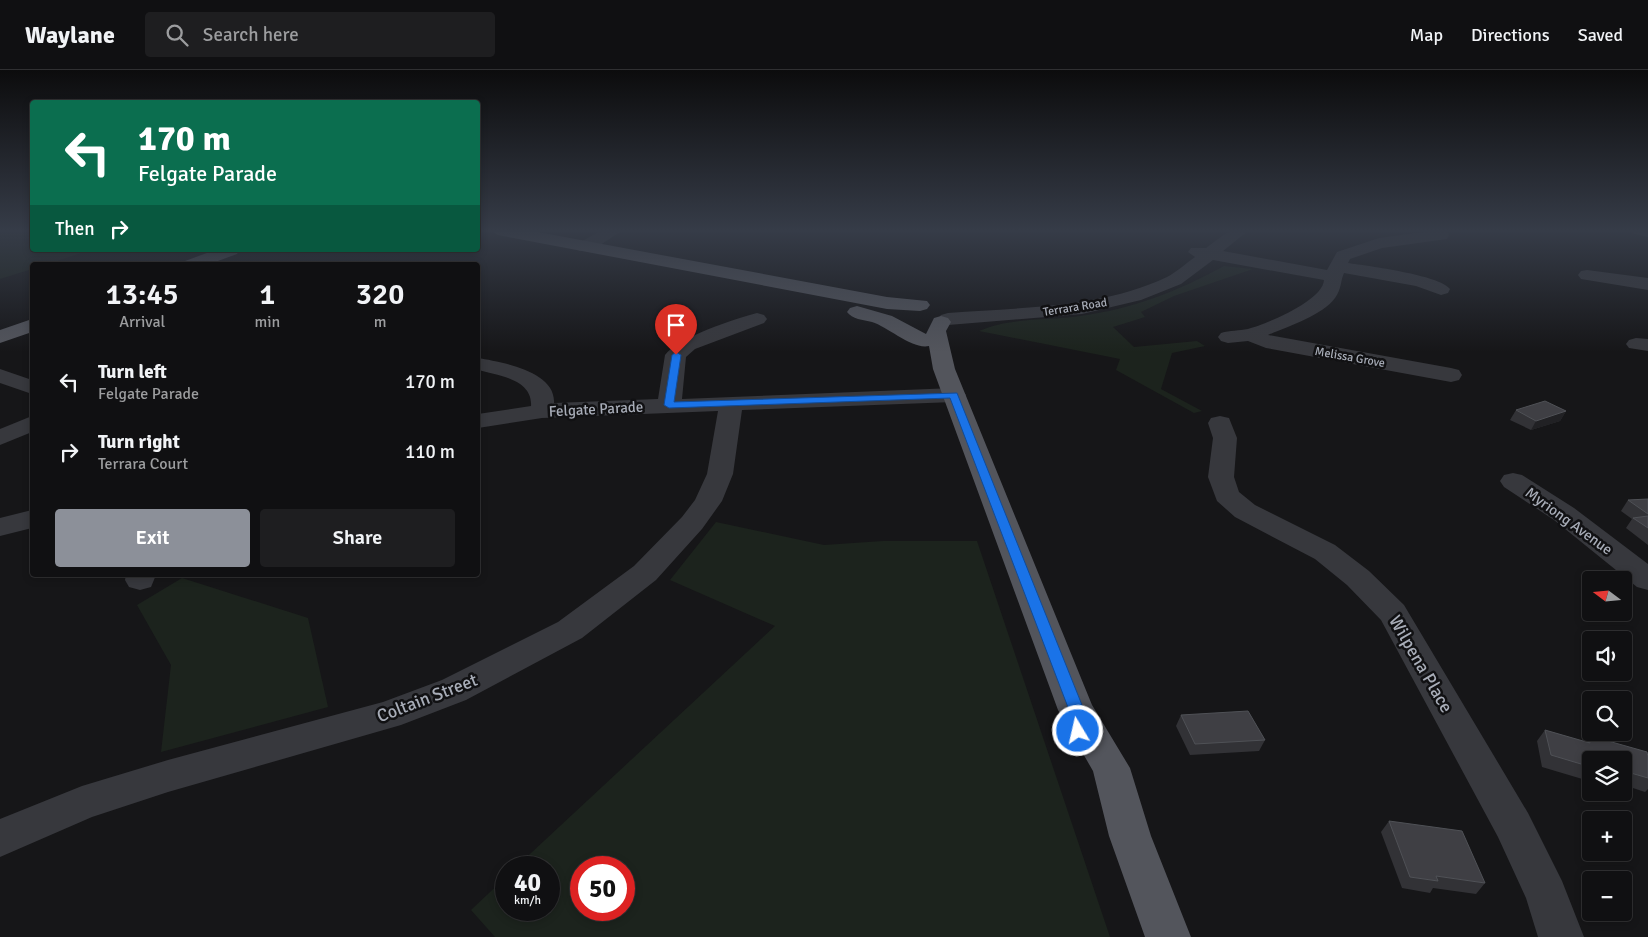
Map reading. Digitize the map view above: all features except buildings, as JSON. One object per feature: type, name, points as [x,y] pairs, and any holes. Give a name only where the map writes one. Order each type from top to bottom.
[{"type":"main road","points":[[691,270],[810,299],[885,320],[924,341]]},
{"type":"main road","points":[[710,270],[887,303],[914,312],[926,322],[943,315]]},
{"type":"main road","points":[[810,299],[914,312]]},
{"type":"main road","points":[[914,312],[924,341],[944,369]]},
{"type":"main road","points":[[943,315],[936,331],[944,369],[1076,710],[1078,731],[1106,797],[1130,836],[1168,937]]},
{"type":"main road","points":[[0,337],[30,326]]},
{"type":"street","name":"Terrara Road","points":[[943,315],[1050,312],[1122,300],[1175,280],[1184,270]]},
{"type":"street","points":[[1331,270],[1420,281],[1441,289]]},
{"type":"street","name":"Melissa Grove","points":[[1228,337],[1251,335],[1304,312],[1326,296],[1334,284],[1335,271]]},
{"type":"street","points":[[1587,275],[1648,284]]},
{"type":"street","points":[[669,405],[676,355],[688,345],[757,319]]},
{"type":"street","name":"Melissa Grove","points":[[1251,335],[1266,342],[1451,375]]},
{"type":"street","points":[[480,365],[515,374],[533,382],[542,390],[544,402],[542,411]]},
{"type":"street","points":[[0,376],[30,386]]},
{"type":"street","name":"Felgate Parade","points":[[480,421],[542,411],[731,402],[954,395]]},
{"type":"street","name":"Coltain Street","points":[[0,838],[90,800],[168,776],[388,715],[454,690],[526,656],[570,630],[645,573],[692,523],[708,500],[720,474],[725,453],[731,402]]},
{"type":"street","name":"Wilpena Place","points":[[1220,423],[1225,438],[1221,477],[1227,495],[1245,511],[1324,552],[1358,578],[1393,613],[1514,826],[1547,896],[1561,937]]},
{"type":"street","points":[[0,438],[30,424]]},
{"type":"street","name":"Myriong Avenue","points":[[1512,481],[1564,514],[1648,580]]},
{"type":"street","points":[[0,526],[30,519]]},
{"type":"shaded area","points":[[0,270],[27,270],[0,279]]},
{"type":"shaded area","points":[[1215,270],[1249,270],[1174,296],[1141,312],[1145,317],[1113,327],[1134,347],[1197,341],[1205,346],[1172,353],[1161,389],[1202,411],[1194,413],[1116,370],[1120,359],[979,331],[1003,323],[1067,318],[1118,309],[1155,298]]},
{"type":"shaded area","points":[[716,522],[824,545],[883,541],[977,541],[1110,937],[495,937],[471,910],[495,887],[495,921],[560,921],[560,856],[528,856],[775,626],[670,580]]},
{"type":"shaded area","points":[[182,578],[308,618],[328,707],[161,752],[171,665],[137,605]]},
{"type":"route","points":[[676,355],[669,405],[954,395],[1076,710],[1078,731]]}]
